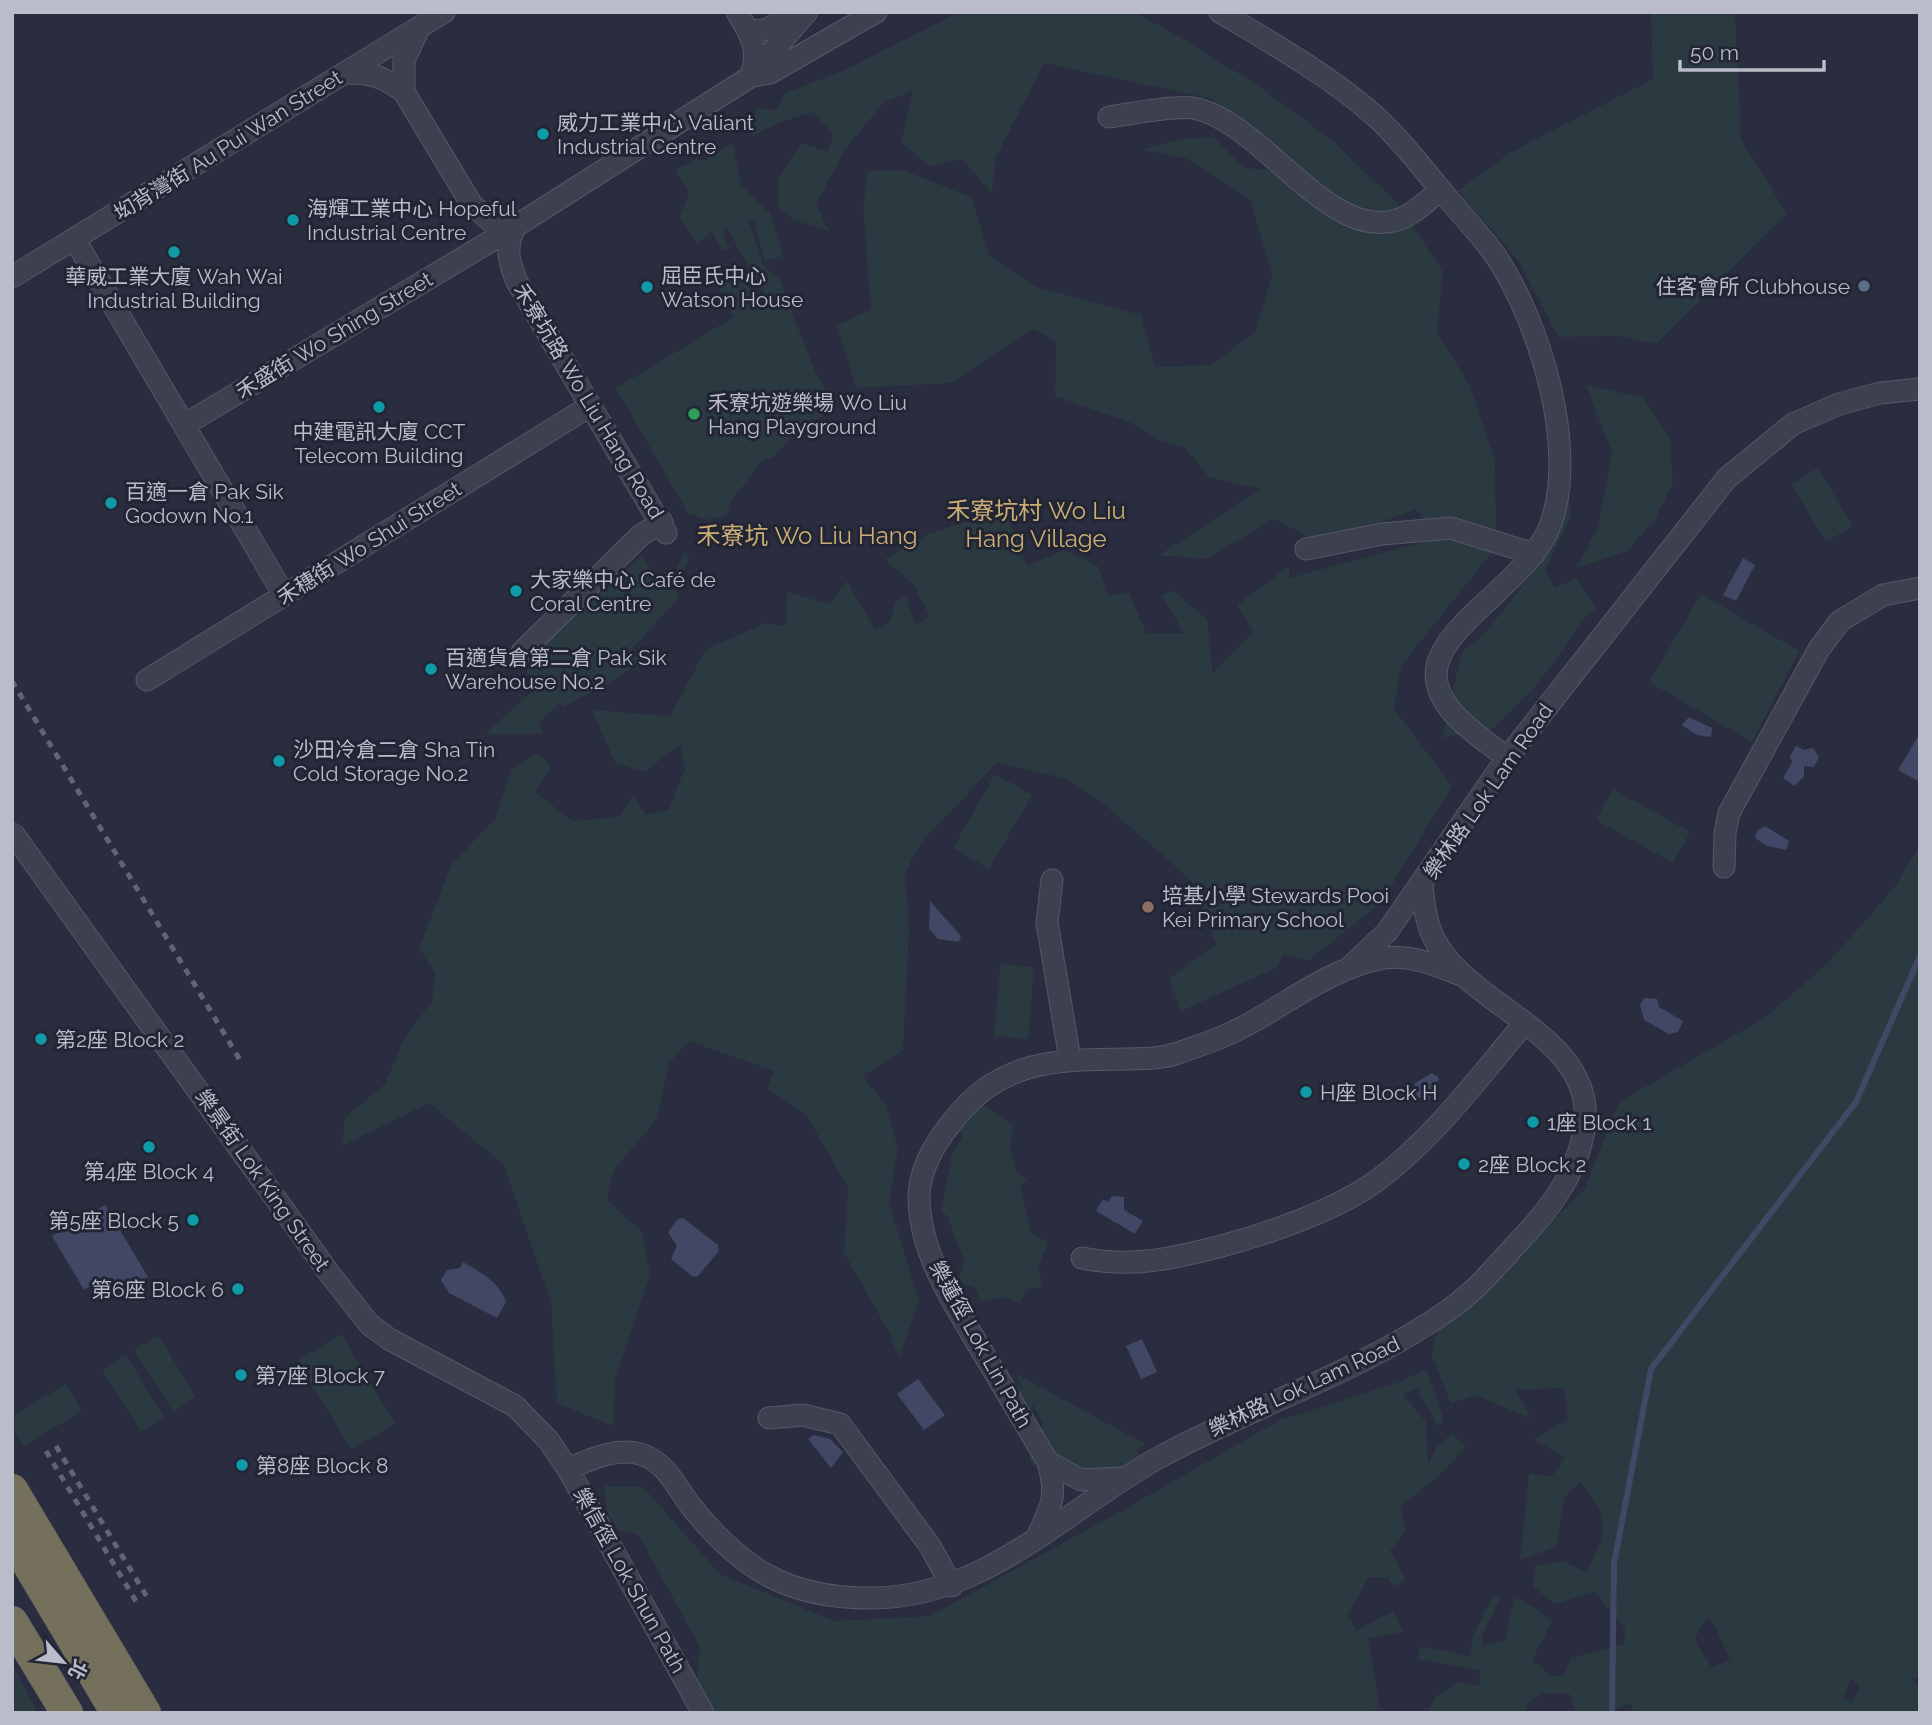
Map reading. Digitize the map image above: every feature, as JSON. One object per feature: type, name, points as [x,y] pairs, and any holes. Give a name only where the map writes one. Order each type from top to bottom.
[{"type":"highway","points":[[12,1490],[145,1713]]},
{"type":"highway","points":[[12,1538],[117,1713]]},
{"type":"highway","points":[[12,1622],[64,1710]]},
{"type":"street","name":"㘭背灣街 Au Pui Wan Street","points":[[12,277],[443,12]]},
{"type":"street","points":[[737,12],[750,32],[755,47],[756,62],[750,76]]},
{"type":"street","points":[[750,32],[768,29],[795,12]]},
{"type":"street","points":[[750,76],[807,12]]},
{"type":"street","points":[[750,76],[770,73],[876,12]]},
{"type":"street","points":[[1223,13],[1356,100],[1391,132],[1483,240],[1506,274],[1535,339],[1549,387],[1558,443],[1559,483],[1552,520],[1534,554],[1451,639],[1437,665],[1437,684],[1444,702],[1507,758]]},
{"type":"street","points":[[404,92],[404,60],[420,27]]},
{"type":"street","points":[[344,73],[368,72],[388,80],[404,92],[472,205],[494,224],[516,226]]},
{"type":"street","name":"禾盛街 Wo Shing Street","points":[[184,425],[516,226],[750,76]]},
{"type":"street","points":[[1109,117],[1193,108],[1235,124],[1325,201],[1366,220],[1398,220],[1441,190]]},
{"type":"street","name":"禾寮坑路 Wo Liu Hang Road","points":[[516,226],[508,246],[512,269],[664,528],[641,535],[522,652]]},
{"type":"street","points":[[75,240],[284,595]]},
{"type":"street","name":"樂林路 Lok Lam Road","points":[[952,1586],[1035,1542],[1123,1478],[1216,1427],[1335,1376],[1387,1350],[1454,1307],[1533,1227],[1560,1191],[1576,1161],[1585,1122],[1583,1094],[1567,1059],[1463,975],[1437,945],[1425,914],[1422,884],[1507,758],[1727,478],[1793,424],[1839,404],[1880,393],[1920,389]]},
{"type":"street","name":"禾穗街 Wo Shui Street","points":[[147,680],[590,406]]},
{"type":"street","points":[[1306,549],[1382,534],[1451,528],[1534,554]]},
{"type":"street","points":[[1724,867],[1725,832],[1729,813],[1819,649],[1840,621],[1870,601],[1883,595],[1920,589]]},
{"type":"street","name":"樂景街 Lok King Street","points":[[12,832],[328,1273],[369,1324],[409,1352],[515,1406],[549,1441],[568,1469]]},
{"type":"street","points":[[1052,880],[1047,923],[1070,1059]]},
{"type":"street","name":"樂蓮徑 Lok Lin Path","points":[[1348,969],[1387,932],[1422,884]]},
{"type":"street","name":"樂蓮徑 Lok Lin Path","points":[[1035,1542],[1054,1501],[1054,1483],[1048,1462],[936,1271],[922,1228],[919,1196],[924,1169],[940,1137],[969,1100],[990,1084],[1027,1069],[1070,1059],[1156,1058],[1191,1049],[1237,1032],[1348,969],[1386,958],[1424,961],[1463,975]]},
{"type":"street","points":[[1082,1258],[1113,1265],[1141,1263],[1206,1250],[1258,1236],[1304,1219],[1377,1181],[1432,1134],[1524,1024]]},
{"type":"street","points":[[769,1418],[803,1415],[840,1424],[930,1546],[952,1586]]},
{"type":"street","name":"樂信徑 Lok Shun Path","points":[[703,1713],[568,1469],[594,1458],[623,1452],[642,1454],[652,1459],[662,1465],[691,1506],[728,1548],[759,1574],[791,1587],[864,1598],[917,1595],[952,1586]]},
{"type":"street","points":[[1048,1462],[1081,1480],[1123,1478]]},
{"type":"shaded area","points":[[959,12],[1134,12],[1257,85],[1334,142],[1398,204],[1443,272],[1437,333],[1469,384],[1495,461],[1496,547],[1401,666],[1394,709],[1452,786],[1380,904],[1308,961],[1283,954],[1276,968],[1181,1011],[1169,979],[1216,944],[1192,881],[1104,804],[1064,778],[997,763],[923,840],[905,872],[909,929],[903,1051],[862,1076],[885,1103],[898,1148],[889,1203],[919,1301],[899,1358],[890,1334],[844,1253],[848,1188],[807,1116],[767,1088],[774,1071],[689,1041],[669,1063],[657,1119],[613,1171],[607,1200],[642,1232],[650,1274],[615,1381],[613,1426],[557,1403],[551,1303],[504,1165],[429,1103],[342,1146],[345,1117],[385,1084],[404,1039],[432,1001],[435,973],[419,948],[452,864],[495,819],[513,767],[538,753],[551,766],[536,792],[572,821],[619,817],[633,796],[646,815],[669,809],[685,768],[680,745],[644,772],[615,763],[592,710],[670,716],[706,649],[766,623],[786,626],[787,592],[829,604],[847,581],[875,630],[890,622],[895,602],[906,596],[916,626],[929,615],[913,584],[885,559],[926,535],[1005,509],[1027,566],[1064,550],[1098,566],[1109,596],[1129,592],[1146,633],[1184,633],[1162,596],[1172,590],[1207,619],[1213,673],[1253,632],[1237,605],[1289,566],[1289,578],[1437,538],[1416,509],[1374,525],[1309,537],[1274,519],[1206,559],[1159,555],[1260,489],[1209,477],[1185,448],[1158,440],[1131,423],[1055,396],[1056,341],[1033,329],[951,383],[856,388],[837,326],[871,309],[863,207],[868,171],[903,170],[971,197],[990,256],[1037,287],[1141,315],[1155,367],[1210,365],[1255,333],[1272,275],[1250,199],[1185,158],[1141,150],[1181,139],[1213,137],[1245,168],[1273,170],[1226,134],[1213,99],[1044,63],[996,157],[992,194],[962,159],[929,166],[901,142],[913,91],[884,102],[844,151],[816,205],[829,231],[793,220],[778,206],[778,179],[801,143],[827,152],[834,135],[812,112],[781,122],[753,136],[750,131],[757,108],[776,110],[785,93],[843,71]]},
{"type":"shaded area","points":[[1651,12],[1735,12],[1741,139],[1787,214],[1656,344],[1618,336],[1558,337],[1520,263],[1458,191],[1511,152],[1653,79]]},
{"type":"shaded area","name":"禾寮坑遊樂場 Wo Liu Hang Playground","points":[[733,143],[741,185],[771,214],[783,256],[765,261],[754,221],[748,219],[763,265],[779,278],[814,369],[837,409],[799,428],[775,456],[761,462],[731,502],[727,515],[708,520],[688,513],[616,388],[734,317],[708,267],[732,274],[754,293],[761,306],[772,307],[726,227],[724,235],[729,250],[721,249],[712,232],[697,243],[680,217],[689,193],[675,170],[696,159],[704,161]]},
{"type":"shaded area","points":[[1586,385],[1644,398],[1670,438],[1673,484],[1654,521],[1627,551],[1577,568],[1598,526],[1612,453]]},
{"type":"shaded area","points":[[1818,468],[1853,526],[1826,542],[1791,484]]},
{"type":"shaded area","points":[[1568,483],[1571,516],[1545,569],[1555,588],[1576,578],[1597,610],[1588,614],[1535,688],[1494,728],[1442,738],[1462,652],[1485,633],[1532,574]]},
{"type":"shaded area","points":[[684,552],[690,558],[675,585],[678,599],[630,651],[651,654],[609,683],[563,707],[560,703],[540,722],[542,734],[485,734],[536,688],[515,650],[642,557],[654,573],[662,575],[662,571],[675,573]]},
{"type":"shaded area","points":[[1701,594],[1799,651],[1752,742],[1649,682]]},
{"type":"shaded area","points":[[995,774],[1032,795],[989,869],[953,848]]},
{"type":"shaded area","points":[[1613,789],[1690,832],[1673,863],[1596,820]]},
{"type":"shaded area","points":[[1920,845],[1920,1677],[1911,1678],[1920,1688],[1920,1713],[1635,1713],[1630,1703],[1595,1714],[1574,1709],[1569,1693],[1542,1693],[1526,1706],[1527,1713],[1427,1713],[1436,1697],[1457,1682],[1479,1686],[1480,1670],[1417,1659],[1421,1646],[1469,1656],[1473,1636],[1492,1597],[1500,1598],[1482,1636],[1483,1646],[1505,1640],[1514,1597],[1539,1610],[1552,1622],[1532,1660],[1551,1676],[1564,1675],[1571,1658],[1624,1644],[1625,1628],[1594,1592],[1556,1604],[1533,1587],[1535,1566],[1562,1561],[1587,1572],[1594,1557],[1603,1525],[1597,1507],[1580,1482],[1564,1498],[1556,1547],[1520,1560],[1529,1474],[1552,1476],[1565,1457],[1533,1439],[1568,1419],[1564,1388],[1515,1390],[1532,1419],[1474,1395],[1451,1404],[1431,1353],[1439,1326],[1584,1191],[1619,1102],[1766,1017],[1827,964],[1894,888]],"holes":[[[1707,1617],[1711,1619],[1730,1659],[1712,1668],[1694,1640]],[[1852,1678],[1859,1688],[1852,1702],[1843,1697]]]},
{"type":"shaded area","points":[[1000,964],[1034,967],[1028,1039],[994,1036]]},
{"type":"shaded area","points":[[979,1102],[1013,1125],[1010,1146],[1017,1173],[1028,1179],[1020,1185],[1031,1233],[1048,1242],[1038,1267],[1043,1286],[1027,1290],[1019,1303],[1002,1297],[981,1302],[975,1288],[958,1283],[964,1261],[947,1216],[941,1211],[952,1156],[963,1135],[956,1128]]},
{"type":"shaded area","points":[[341,1334],[395,1423],[352,1450],[297,1361]]},
{"type":"shaded area","points":[[158,1335],[196,1397],[173,1412],[134,1350]]},
{"type":"shaded area","points":[[126,1355],[164,1417],[141,1432],[102,1370]]},
{"type":"shaded area","points":[[1426,1369],[1444,1420],[1438,1426],[1417,1389],[1403,1394],[1426,1422],[1428,1463],[1437,1447],[1452,1433],[1466,1447],[1434,1480],[1400,1507],[1406,1530],[1390,1551],[1406,1579],[1394,1587],[1388,1578],[1369,1577],[1347,1616],[1357,1630],[1393,1611],[1403,1632],[1368,1638],[1380,1709],[1362,1713],[703,1713],[695,1698],[700,1647],[638,1534],[618,1530],[607,1512],[604,1486],[643,1487],[720,1574],[834,1621],[930,1616],[1280,1420],[1400,1382]]},
{"type":"shaded area","points":[[1015,1373],[1145,1444],[1136,1450],[1140,1455],[1118,1470],[1071,1487],[1070,1463],[1063,1457],[1031,1466],[1029,1444],[1044,1425],[1033,1405],[1027,1411],[1008,1382],[1024,1390]]},
{"type":"shaded area","points":[[66,1384],[82,1411],[24,1446],[12,1426],[12,1416]]},
{"type":"shaded area","points":[[12,1664],[15,1669],[38,1713],[12,1713]]},
{"type":"water","points":[[1743,558],[1755,565],[1736,601],[1723,595]]},
{"type":"water","points":[[1689,717],[1712,728],[1711,737],[1697,735],[1682,725]]},
{"type":"water","points":[[1920,733],[1920,782],[1898,770]]},
{"type":"water","points":[[1796,746],[1804,750],[1813,748],[1819,757],[1814,767],[1804,766],[1804,777],[1794,786],[1783,778],[1792,762],[1790,756]]},
{"type":"water","points":[[1765,826],[1789,841],[1786,850],[1767,846],[1755,838],[1757,831]]},
{"type":"water","points":[[930,901],[959,934],[961,938],[958,942],[938,939],[929,929]]},
{"type":"water","points":[[1644,998],[1657,999],[1659,1007],[1683,1021],[1678,1032],[1669,1034],[1644,1020],[1640,1005]]},
{"type":"water","points":[[1432,1073],[1439,1078],[1429,1099],[1416,1097],[1412,1091],[1415,1083]]},
{"type":"water","points":[[1112,1196],[1124,1197],[1124,1210],[1143,1221],[1135,1234],[1096,1211],[1103,1199],[1108,1202]]},
{"type":"water","points":[[105,1205],[148,1277],[123,1291],[94,1284],[84,1290],[52,1236]]},
{"type":"water","points":[[683,1218],[718,1245],[719,1251],[698,1276],[693,1277],[671,1259],[677,1246],[668,1232],[678,1219]]},
{"type":"water","points":[[463,1262],[489,1278],[499,1288],[506,1302],[497,1318],[449,1293],[441,1280],[447,1270],[460,1268]]},
{"type":"water","points":[[1142,1339],[1157,1372],[1141,1379],[1126,1346]]},
{"type":"water","points":[[918,1379],[945,1415],[924,1430],[897,1394]]},
{"type":"water","points":[[814,1435],[830,1439],[843,1452],[831,1468],[808,1439]]},
{"type":"waterway","points":[[1612,1713],[1614,1564],[1651,1369],[1856,1102],[1920,956]]},
{"type":"railway","points":[[12,681],[240,1060]]},
{"type":"railway","points":[[56,1446],[147,1597]]},
{"type":"railway","points":[[46,1451],[137,1603]]},
{"type":"place","name":"威力工業中心 Valiant Industrial Centre","points":[[543,134]]},
{"type":"place","name":"海輝工業中心 Hopeful Industrial Centre","points":[[293,220]]},
{"type":"place","name":"華威工業大廈 Wah Wai Industrial Building","points":[[174,252]]},
{"type":"place","name":"住客會所 Clubhouse","points":[[1864,286]]},
{"type":"place","name":"屈臣氏中心 Watson House","points":[[647,287]]},
{"type":"place","name":"中建電訊大廈 CCT Telecom Building","points":[[379,407]]},
{"type":"place","name":"禾寮坑遊樂場 Wo Liu Hang Playground","points":[[694,414]]},
{"type":"place","name":"百適一倉 Pak Sik Godown No.1","points":[[111,503]]},
{"type":"place","name":"大家樂中心 Café de Coral Centre","points":[[516,591]]},
{"type":"place","name":"百適貨倉第二倉 Pak Sik Warehouse No.2","points":[[431,669]]},
{"type":"place","name":"沙田冷倉二倉 Sha Tin Cold Storage No.2","points":[[279,761]]},
{"type":"place","name":"培基小學 Stewards Pooi Kei Primary School","points":[[1148,907]]},
{"type":"place","name":"第2座 Block 2","points":[[41,1039]]},
{"type":"place","name":"H座 Block H","points":[[1306,1092]]},
{"type":"place","name":"1座 Block 1","points":[[1533,1122]]},
{"type":"place","name":"第4座 Block 4","points":[[149,1147]]},
{"type":"place","name":"2座 Block 2","points":[[1464,1164]]},
{"type":"place","name":"第5座 Block 5","points":[[193,1220]]},
{"type":"place","name":"第6座 Block 6","points":[[238,1289]]},
{"type":"place","name":"第7座 Block 7","points":[[241,1375]]},
{"type":"place","name":"第8座 Block 8","points":[[242,1465]]},
{"type":"district","name":"禾寮坑村 Wo Liu Hang Village","points":[[1036,524]]},
{"type":"district","name":"禾寮坑 Wo Liu Hang","points":[[807,535]]}]
